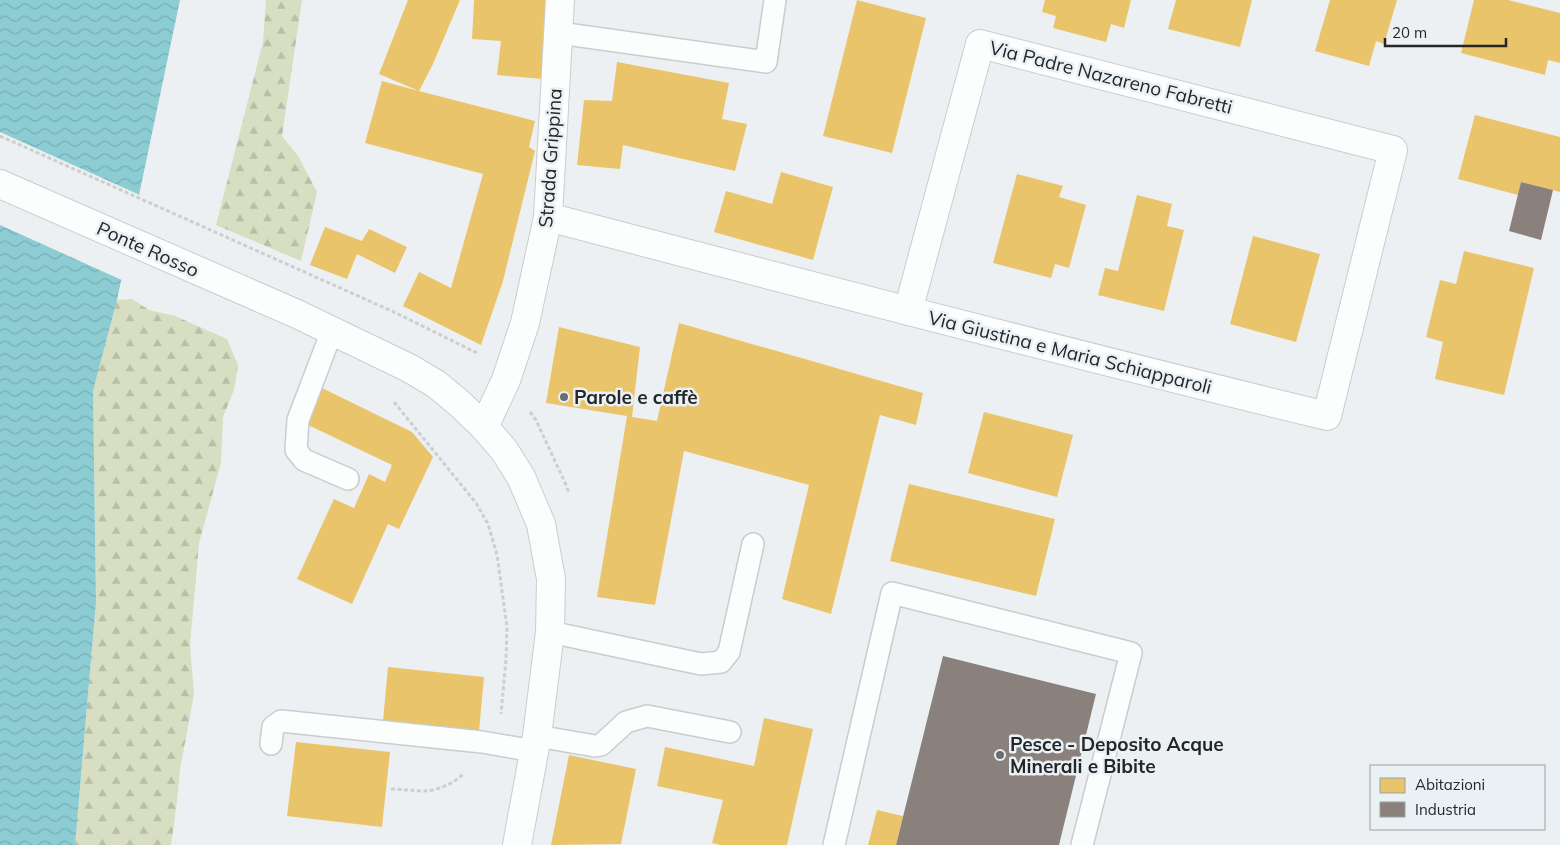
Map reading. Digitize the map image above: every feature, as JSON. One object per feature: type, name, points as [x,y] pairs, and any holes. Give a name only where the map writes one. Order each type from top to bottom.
[{"type":"street","name":"Strada Grippina","points":[[484,427],[506,380],[525,323],[548,217],[560,0]]},
{"type":"street","name":"Via Padre Nazareno Fabretti","points":[[908,311],[980,44],[1393,150]]},
{"type":"street","name":"Via Giustina e Maria Schiapparoli","points":[[548,217],[1168,378],[1327,416],[1393,150]]},
{"type":"street","name":"Ponte Rosso","points":[[0,184],[297,314],[409,368],[436,384],[484,427],[504,450],[521,477],[541,524],[551,578],[550,632],[535,744],[517,845]]},
{"type":"lane","points":[[558,32],[766,62],[774,0]]},
{"type":"lane","points":[[332,331],[298,420],[296,450],[304,460],[348,479]]},
{"type":"lane","points":[[550,632],[701,664],[721,662],[729,652],[753,544]]},
{"type":"lane","points":[[834,845],[892,593],[1132,653],[1082,845]]},
{"type":"lane","points":[[271,744],[273,727],[281,721],[490,744],[596,746],[601,745],[626,722],[647,716],[730,732]]},
{"type":"path","points":[[0,136],[311,275]]},
{"type":"path","points":[[391,788],[424,791],[450,783],[462,775],[472,761],[490,744],[506,659],[506,626],[497,555],[488,524],[476,503],[394,402]]},
{"type":"green space","points":[[266,0],[302,0],[282,136],[298,156],[317,192],[301,261],[216,225],[263,42]]},
{"type":"green space","points":[[132,299],[149,310],[175,316],[227,339],[238,365],[234,390],[223,417],[221,463],[199,543],[190,645],[194,695],[180,769],[171,845],[75,845],[96,602],[93,391],[117,300]]},
{"type":"water","points":[[0,0],[180,0],[117,300],[93,391],[96,602],[75,845],[0,845]]},
{"type":"pier","points":[[0,132],[142,196],[124,281],[0,225]]},
{"type":"building: Abitazioni","points":[[408,0],[460,0],[433,64],[419,91],[379,74]]},
{"type":"building: Abitazioni","points":[[474,0],[550,0],[543,79],[497,75],[501,41],[472,39]]},
{"type":"building: Abitazioni","points":[[857,0],[926,18],[892,153],[823,136]]},
{"type":"building: Abitazioni","points":[[1045,0],[1131,0],[1124,28],[1111,24],[1106,42],[1053,28],[1056,16],[1042,12]]},
{"type":"building: Abitazioni","points":[[1176,0],[1252,0],[1240,47],[1168,29]]},
{"type":"building: Abitazioni","points":[[1330,0],[1397,0],[1384,44],[1376,41],[1369,66],[1315,51]]},
{"type":"building: Abitazioni","points":[[1474,0],[1508,0],[1560,13],[1560,63],[1548,60],[1545,75],[1461,53]]},
{"type":"building: Abitazioni","points":[[617,62],[729,83],[722,119],[747,124],[735,171],[623,145],[620,169],[577,165],[584,100],[612,101]]},
{"type":"building: Abitazioni","points":[[382,81],[535,121],[529,147],[535,151],[503,281],[481,345],[403,306],[419,272],[451,288],[483,174],[365,143]]},
{"type":"building: Abitazioni","points":[[1475,115],[1560,137],[1560,192],[1521,182],[1518,195],[1458,179]]},
{"type":"building: Abitazioni","points":[[781,172],[833,187],[813,260],[714,232],[726,191],[772,204]]},
{"type":"building: Abitazioni","points":[[1017,174],[1063,186],[1059,197],[1086,205],[1069,268],[1055,264],[1051,278],[993,263]]},
{"type":"building: Abitazioni","points":[[1137,195],[1172,204],[1167,226],[1184,230],[1164,311],[1098,295],[1105,268],[1118,271]]},
{"type":"building: Abitazioni","points":[[325,227],[362,241],[369,229],[407,247],[395,273],[357,254],[347,279],[310,265]]},
{"type":"building: Abitazioni","points":[[1253,236],[1320,254],[1296,342],[1230,324]]},
{"type":"building: Abitazioni","points":[[1464,251],[1534,268],[1504,395],[1435,379],[1443,342],[1426,337],[1440,280],[1456,284]]},
{"type":"building: Abitazioni","points":[[679,323],[923,393],[916,425],[880,415],[831,614],[782,599],[809,485],[684,451],[655,605],[597,597],[627,416],[546,403],[559,327],[640,347],[632,417],[657,421]]},
{"type":"building: Abitazioni","points":[[322,388],[412,432],[433,457],[399,529],[388,524],[352,604],[297,579],[334,499],[354,508],[369,474],[385,482],[392,465],[306,424]]},
{"type":"building: Abitazioni","points":[[984,412],[1073,435],[1057,497],[968,473]]},
{"type":"building: Abitazioni","points":[[909,484],[1055,519],[1036,596],[890,561]]},
{"type":"building: Abitazioni","points":[[388,667],[484,677],[479,731],[383,721]]},
{"type":"building: Abitazioni","points":[[764,718],[813,729],[787,845],[720,845],[712,843],[723,800],[657,786],[665,747],[754,766]]},
{"type":"building: Abitazioni","points":[[296,742],[390,752],[382,827],[287,816]]},
{"type":"building: Abitazioni","points":[[569,755],[636,769],[621,844],[551,845]]},
{"type":"building: Abitazioni","points":[[877,810],[903,816],[896,845],[868,845]]},
{"type":"building: Industria","points":[[1521,182],[1553,190],[1541,240],[1509,231]]},
{"type":"building: Industria","name":"Pesce - Deposito Acque Minerali e Bibite","points":[[943,656],[1096,694],[1059,845],[896,845]]},
{"type":"place","name":"Parole e caffè","points":[[564,397]]},
{"type":"place","name":"Pesce - Deposito Acque Minerali e Bibite","points":[[1000,755]]}]
